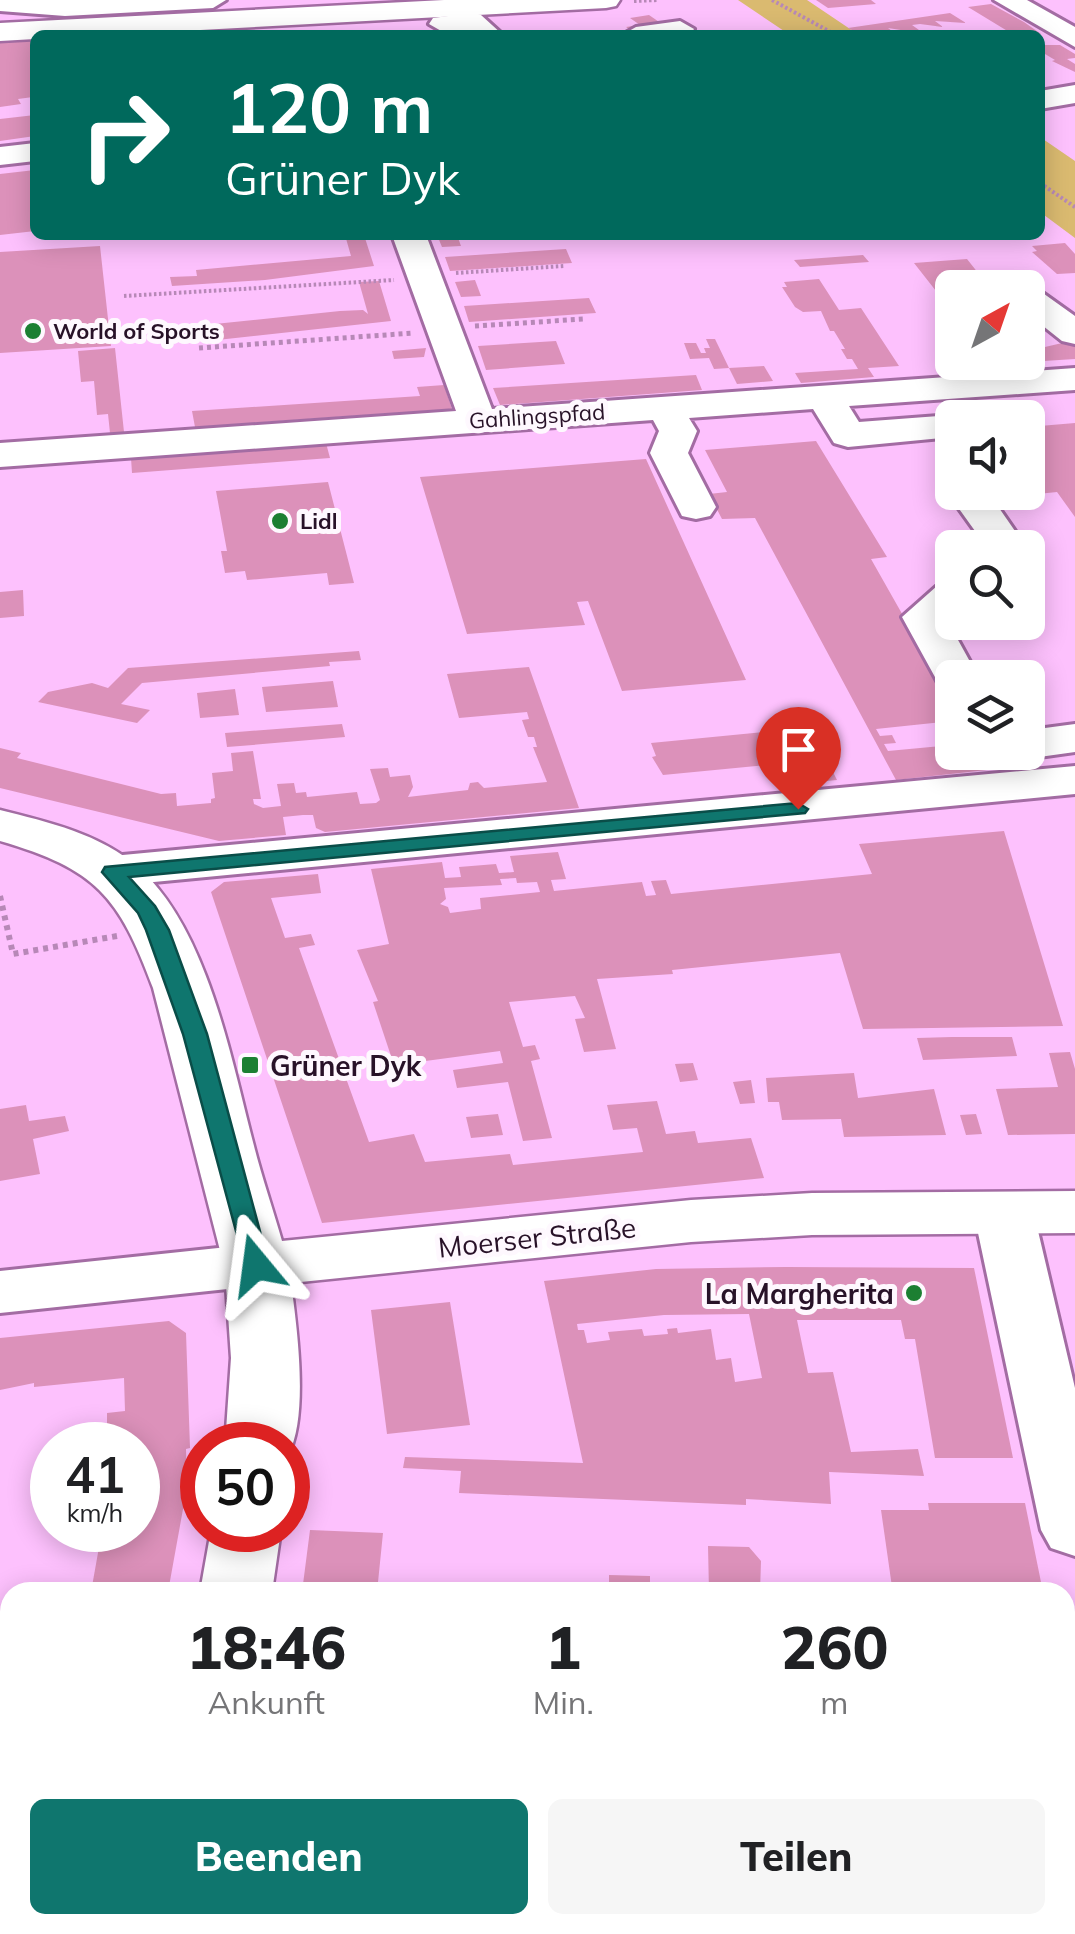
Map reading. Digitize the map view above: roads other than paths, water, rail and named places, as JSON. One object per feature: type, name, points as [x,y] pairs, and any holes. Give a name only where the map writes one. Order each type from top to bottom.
[{"type":"main road","points":[[40,25],[395,0]]},
{"type":"main road","points":[[4,15],[40,25],[130,25],[606,0]]},
{"type":"main road","points":[[0,826],[86,854],[112,872],[140,900],[158,930],[195,1034],[256,1265],[262,1326],[260,1422]]},
{"type":"main road","name":"Moerser Straße","points":[[256,1265],[691,1221],[812,1214],[1075,1212]]},
{"type":"main road","points":[[238,1582],[242,1552]]},
{"type":"street","points":[[4,15],[32,3],[66,8],[213,0]]},
{"type":"street","points":[[1007,0],[1075,39]]},
{"type":"street","points":[[443,24],[471,20],[483,30]]},
{"type":"street","points":[[130,25],[157,30]]},
{"type":"street","points":[[673,30],[680,29]]},
{"type":"street","points":[[1045,99],[1075,94]]},
{"type":"street","points":[[0,156],[30,153]]},
{"type":"street","points":[[411,240],[478,420]]},
{"type":"street","points":[[1045,311],[1075,333]]},
{"type":"street","points":[[985,400],[1030,382],[1075,379]]},
{"type":"street","points":[[1030,382],[1062,416]]},
{"type":"street","name":"Gahlingspfad","points":[[0,455],[825,396],[848,435],[935,418]]},
{"type":"street","points":[[665,408],[678,431],[669,453],[696,507]]},
{"type":"street","points":[[935,608],[924,617],[935,637]]},
{"type":"street","points":[[1045,742],[1075,738]]},
{"type":"street","points":[[112,872],[1042,773]]},
{"type":"street","points":[[1004,1214],[1075,1530]]},
{"type":"street","name":"Moerser Straße","points":[[0,1292],[256,1265]]},
{"type":"place","name":"World of Sports","points":[[33,331]]},
{"type":"place","name":"Lidl","points":[[280,521]]},
{"type":"place","name":"Grüner Dyk","points":[[250,1065]]},
{"type":"place","name":"La Margherita","points":[[914,1293]]}]
